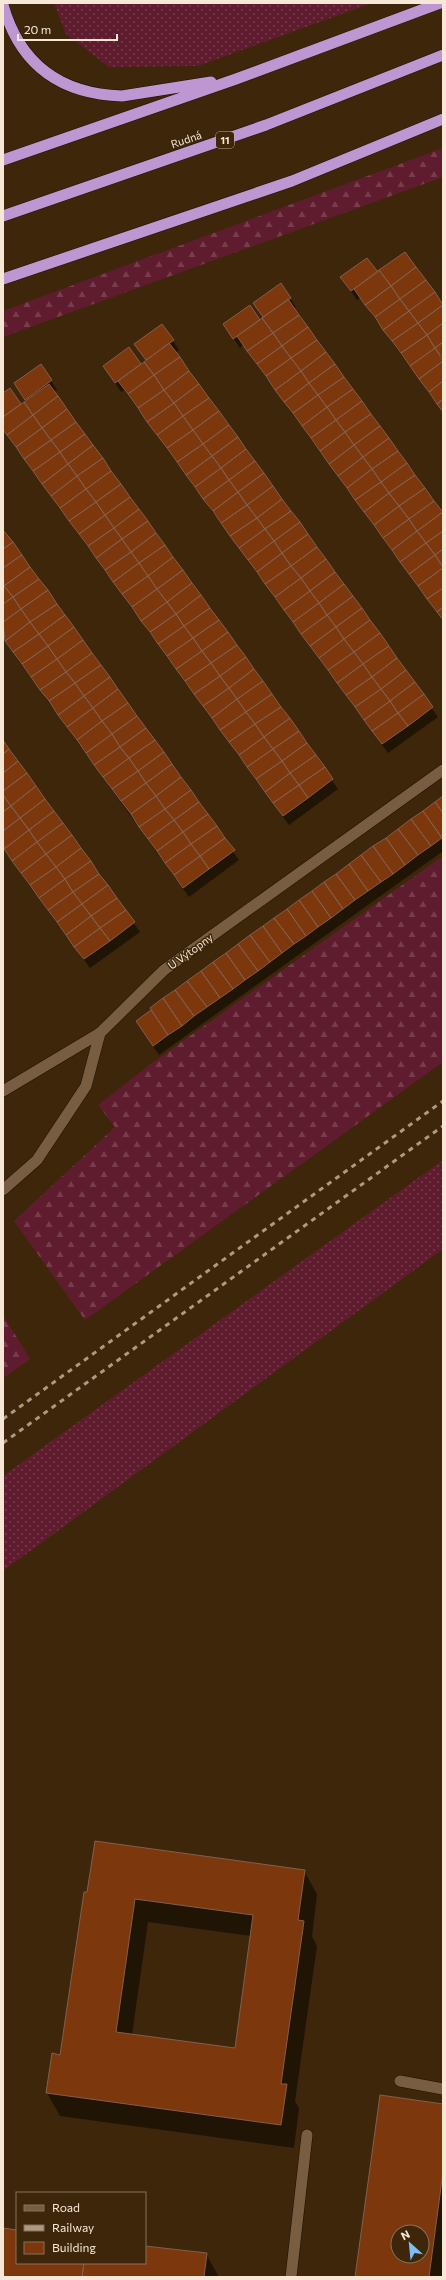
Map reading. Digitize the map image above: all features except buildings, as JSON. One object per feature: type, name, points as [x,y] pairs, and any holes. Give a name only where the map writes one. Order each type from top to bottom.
[{"type":"highway","points":[[3,160],[236,79],[440,3]]},
{"type":"highway","points":[[3,5],[10,27],[22,49],[39,68],[72,88],[122,96],[236,79]]},
{"type":"highway","name":"Rudná","points":[[3,216],[266,125],[443,55]]},
{"type":"highway","points":[[3,279],[292,181],[443,119]]},
{"type":"street","name":"U Výtopny","points":[[3,1092],[100,1033],[164,970],[443,770]]},
{"type":"street","points":[[3,1190],[37,1160],[86,1086],[100,1033]]},
{"type":"street","points":[[400,2082],[443,2089]]},
{"type":"street","points":[[291,2277],[307,2135]]},
{"type":"green space","points":[[54,3],[372,3],[198,66],[109,67],[66,34]]},
{"type":"green space","points":[[443,148],[443,177],[3,337],[3,311]]},
{"type":"green space","points":[[443,856],[443,1062],[85,1320],[14,1221],[115,1127],[98,1105],[152,1063]]},
{"type":"green space","points":[[443,1160],[443,1249],[3,1571],[3,1476]]},
{"type":"green space","points":[[3,1315],[30,1359],[3,1378]]},
{"type":"railway","points":[[3,1419],[443,1101]]},
{"type":"railway","points":[[3,1443],[443,1126]]}]
